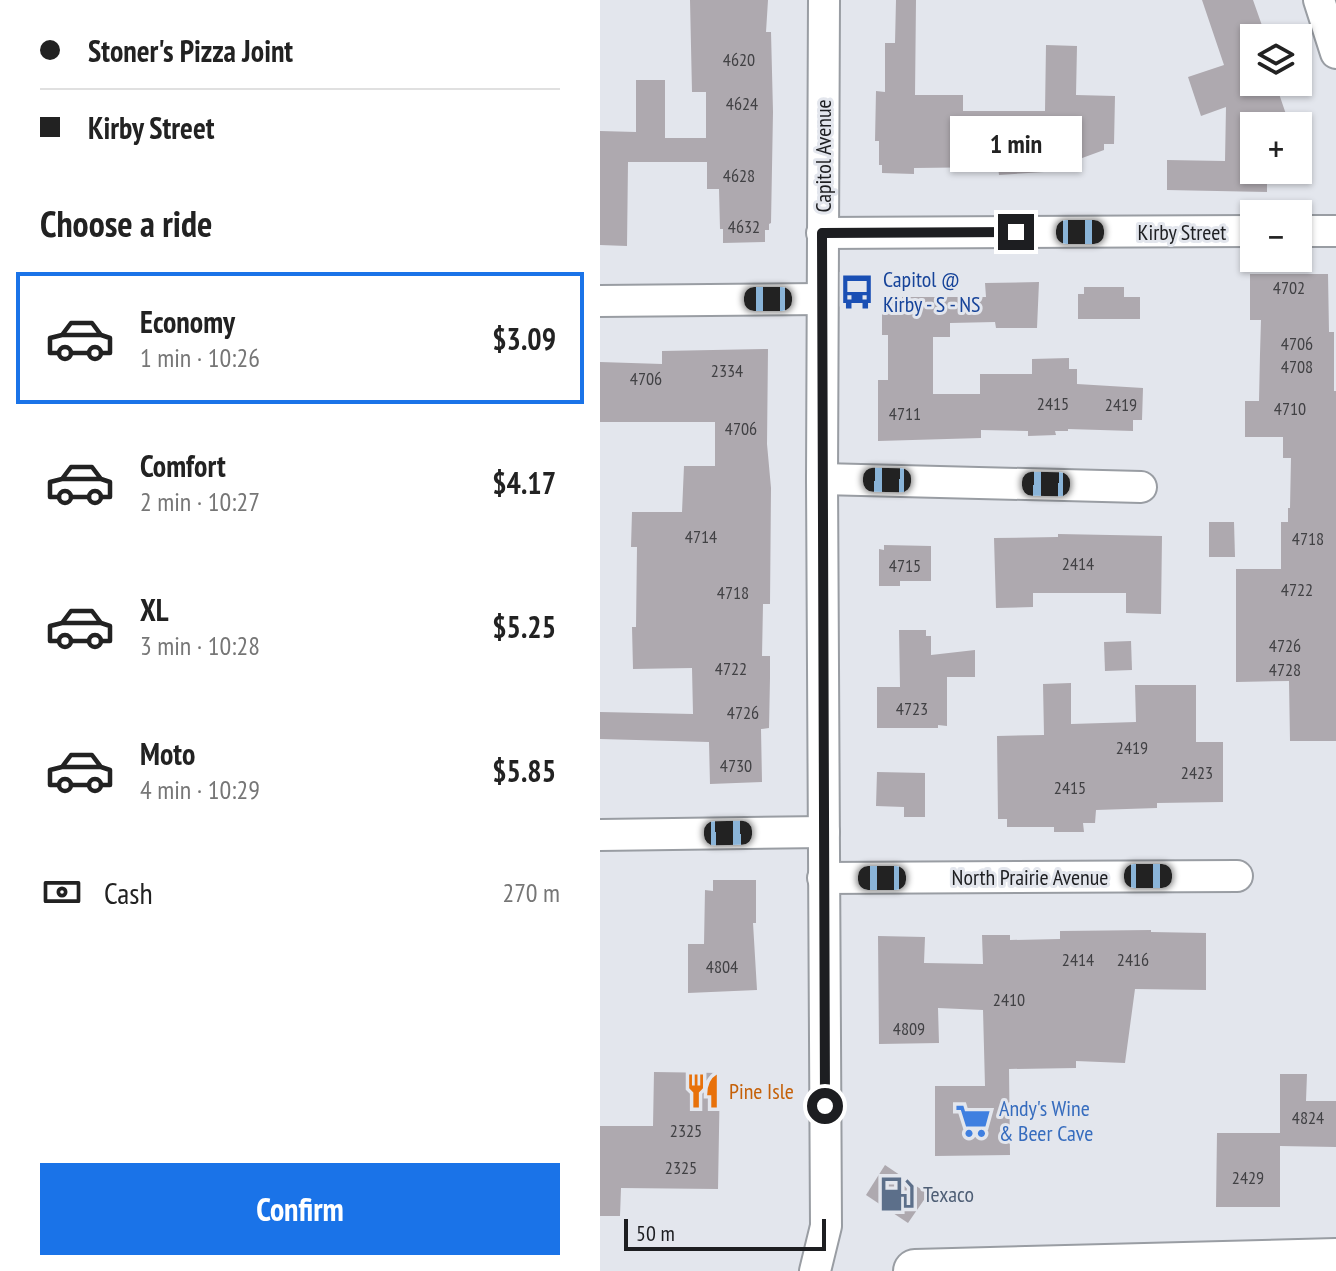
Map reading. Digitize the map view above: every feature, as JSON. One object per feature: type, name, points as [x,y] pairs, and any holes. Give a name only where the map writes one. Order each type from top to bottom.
[{"type":"street","name":"Capitol Avenue","points":[[815,1271],[826,1226],[822,479],[824,0]]},
{"type":"street","points":[[1319,0],[1336,53]]},
{"type":"street","name":"Kirby Street","points":[[822,233],[1240,231]]},
{"type":"street","points":[[1312,231],[1336,231]]},
{"type":"street","points":[[600,301],[822,299]]},
{"type":"street","points":[[822,479],[1141,487]]},
{"type":"street","points":[[600,835],[824,832]]},
{"type":"street","name":"North Prairie Avenue","points":[[823,878],[1237,876]]},
{"type":"street","points":[[915,1271],[1336,1260]]},
{"type":"building","points":[[690,0],[768,0],[766,32],[771,32],[773,112],[771,223],[769,230],[765,230],[765,242],[723,243],[719,189],[707,189],[707,162],[628,162],[627,246],[600,245],[600,131],[636,132],[636,80],[665,80],[665,138],[706,138],[706,92],[692,92]]},
{"type":"building","points":[[896,0],[916,0],[915,95],[963,95],[963,111],[1045,111],[1046,45],[1077,46],[1076,95],[1115,96],[1114,144],[1104,144],[1104,150],[1044,172],[999,175],[998,167],[914,168],[914,174],[882,173],[879,141],[875,141],[876,91],[885,92],[885,43],[895,43]]},
{"type":"building","points":[[1202,0],[1253,0],[1261,24],[1240,24],[1240,96],[1280,96],[1285,112],[1240,112],[1240,184],[1267,184],[1267,192],[1167,190],[1167,160],[1225,161],[1226,107],[1201,116],[1188,77],[1224,65]]},
{"type":"building","points":[[1250,274],[1328,274],[1329,332],[1334,332],[1336,391],[1336,741],[1290,741],[1289,681],[1236,682],[1236,569],[1281,569],[1281,522],[1288,522],[1290,508],[1291,458],[1283,458],[1283,437],[1245,437],[1245,401],[1259,401],[1261,320],[1250,320]]},
{"type":"building","points":[[1039,282],[1037,328],[996,328],[995,322],[950,323],[950,337],[933,337],[933,394],[980,394],[980,374],[1032,374],[1032,359],[1069,358],[1069,369],[1077,369],[1077,384],[1143,388],[1142,420],[1133,420],[1133,431],[1068,429],[1055,431],[1056,435],[1028,436],[1028,431],[981,430],[981,438],[878,441],[878,380],[888,380],[888,335],[882,335],[882,300],[902,300],[902,297],[986,297],[985,283]]},
{"type":"building","points":[[1084,287],[1124,287],[1124,297],[1140,297],[1140,319],[1078,319],[1078,294],[1084,294]]},
{"type":"building","points":[[768,349],[770,604],[763,604],[762,656],[770,656],[770,678],[769,728],[761,729],[762,782],[710,784],[709,742],[600,739],[600,712],[693,714],[692,668],[633,669],[637,547],[631,547],[632,512],[682,512],[684,466],[715,466],[715,422],[600,422],[600,362],[662,364],[662,351]]},
{"type":"building","points":[[1209,522],[1234,522],[1235,557],[1209,557]]},
{"type":"building","points":[[1058,534],[1162,536],[1161,614],[1126,613],[1126,593],[1033,593],[1033,607],[996,608],[994,538],[1058,537]]},
{"type":"building","points":[[884,545],[931,546],[931,581],[900,581],[900,586],[879,586],[879,549],[884,550]]},
{"type":"building","points":[[899,630],[926,630],[926,636],[931,636],[931,655],[975,650],[975,677],[947,677],[947,726],[877,728],[877,687],[900,687]]},
{"type":"building","points":[[1131,641],[1132,670],[1105,671],[1104,642]]},
{"type":"building","points":[[1071,683],[1071,724],[1136,722],[1135,685],[1196,685],[1196,742],[1223,742],[1223,802],[1157,803],[1157,808],[1096,810],[1095,823],[1083,823],[1084,832],[1054,832],[1054,827],[1007,827],[1007,819],[998,819],[997,736],[1044,735],[1043,684]]},
{"type":"building","points":[[877,772],[925,773],[925,817],[904,817],[904,807],[876,806]]},
{"type":"building","points":[[713,880],[756,880],[756,923],[753,923],[757,990],[688,993],[688,944],[704,944],[705,890],[713,891]]},
{"type":"building","points":[[1060,931],[1206,933],[1206,990],[1135,989],[1125,1063],[1076,1061],[1076,1068],[1009,1069],[1010,1155],[935,1156],[935,1086],[985,1086],[983,1010],[938,1008],[939,1043],[879,1044],[878,936],[925,937],[924,963],[983,964],[982,935],[1010,935],[1010,940],[1060,939]]},
{"type":"building","points":[[654,1072],[720,1073],[718,1189],[621,1188],[620,1216],[600,1216],[600,1126],[653,1126]]},
{"type":"building","points":[[1280,1074],[1307,1074],[1306,1101],[1336,1101],[1336,1147],[1280,1146],[1280,1207],[1216,1207],[1217,1133],[1280,1133]]},
{"type":"building","name":"Texaco","points":[[885,1165],[928,1194],[908,1223],[866,1195]]},
{"type":"place","name":"Capitol @ Kirby - S - NS","points":[[857,292]]},
{"type":"place","name":"Pine Isle","points":[[703,1091]]},
{"type":"place","name":"Andy's Wine & Beer Cave","points":[[973,1121]]},
{"type":"place","name":"Texaco","points":[[897,1194]]},
{"type":"route","points":[[825,1106],[822,233],[1016,232]]}]
